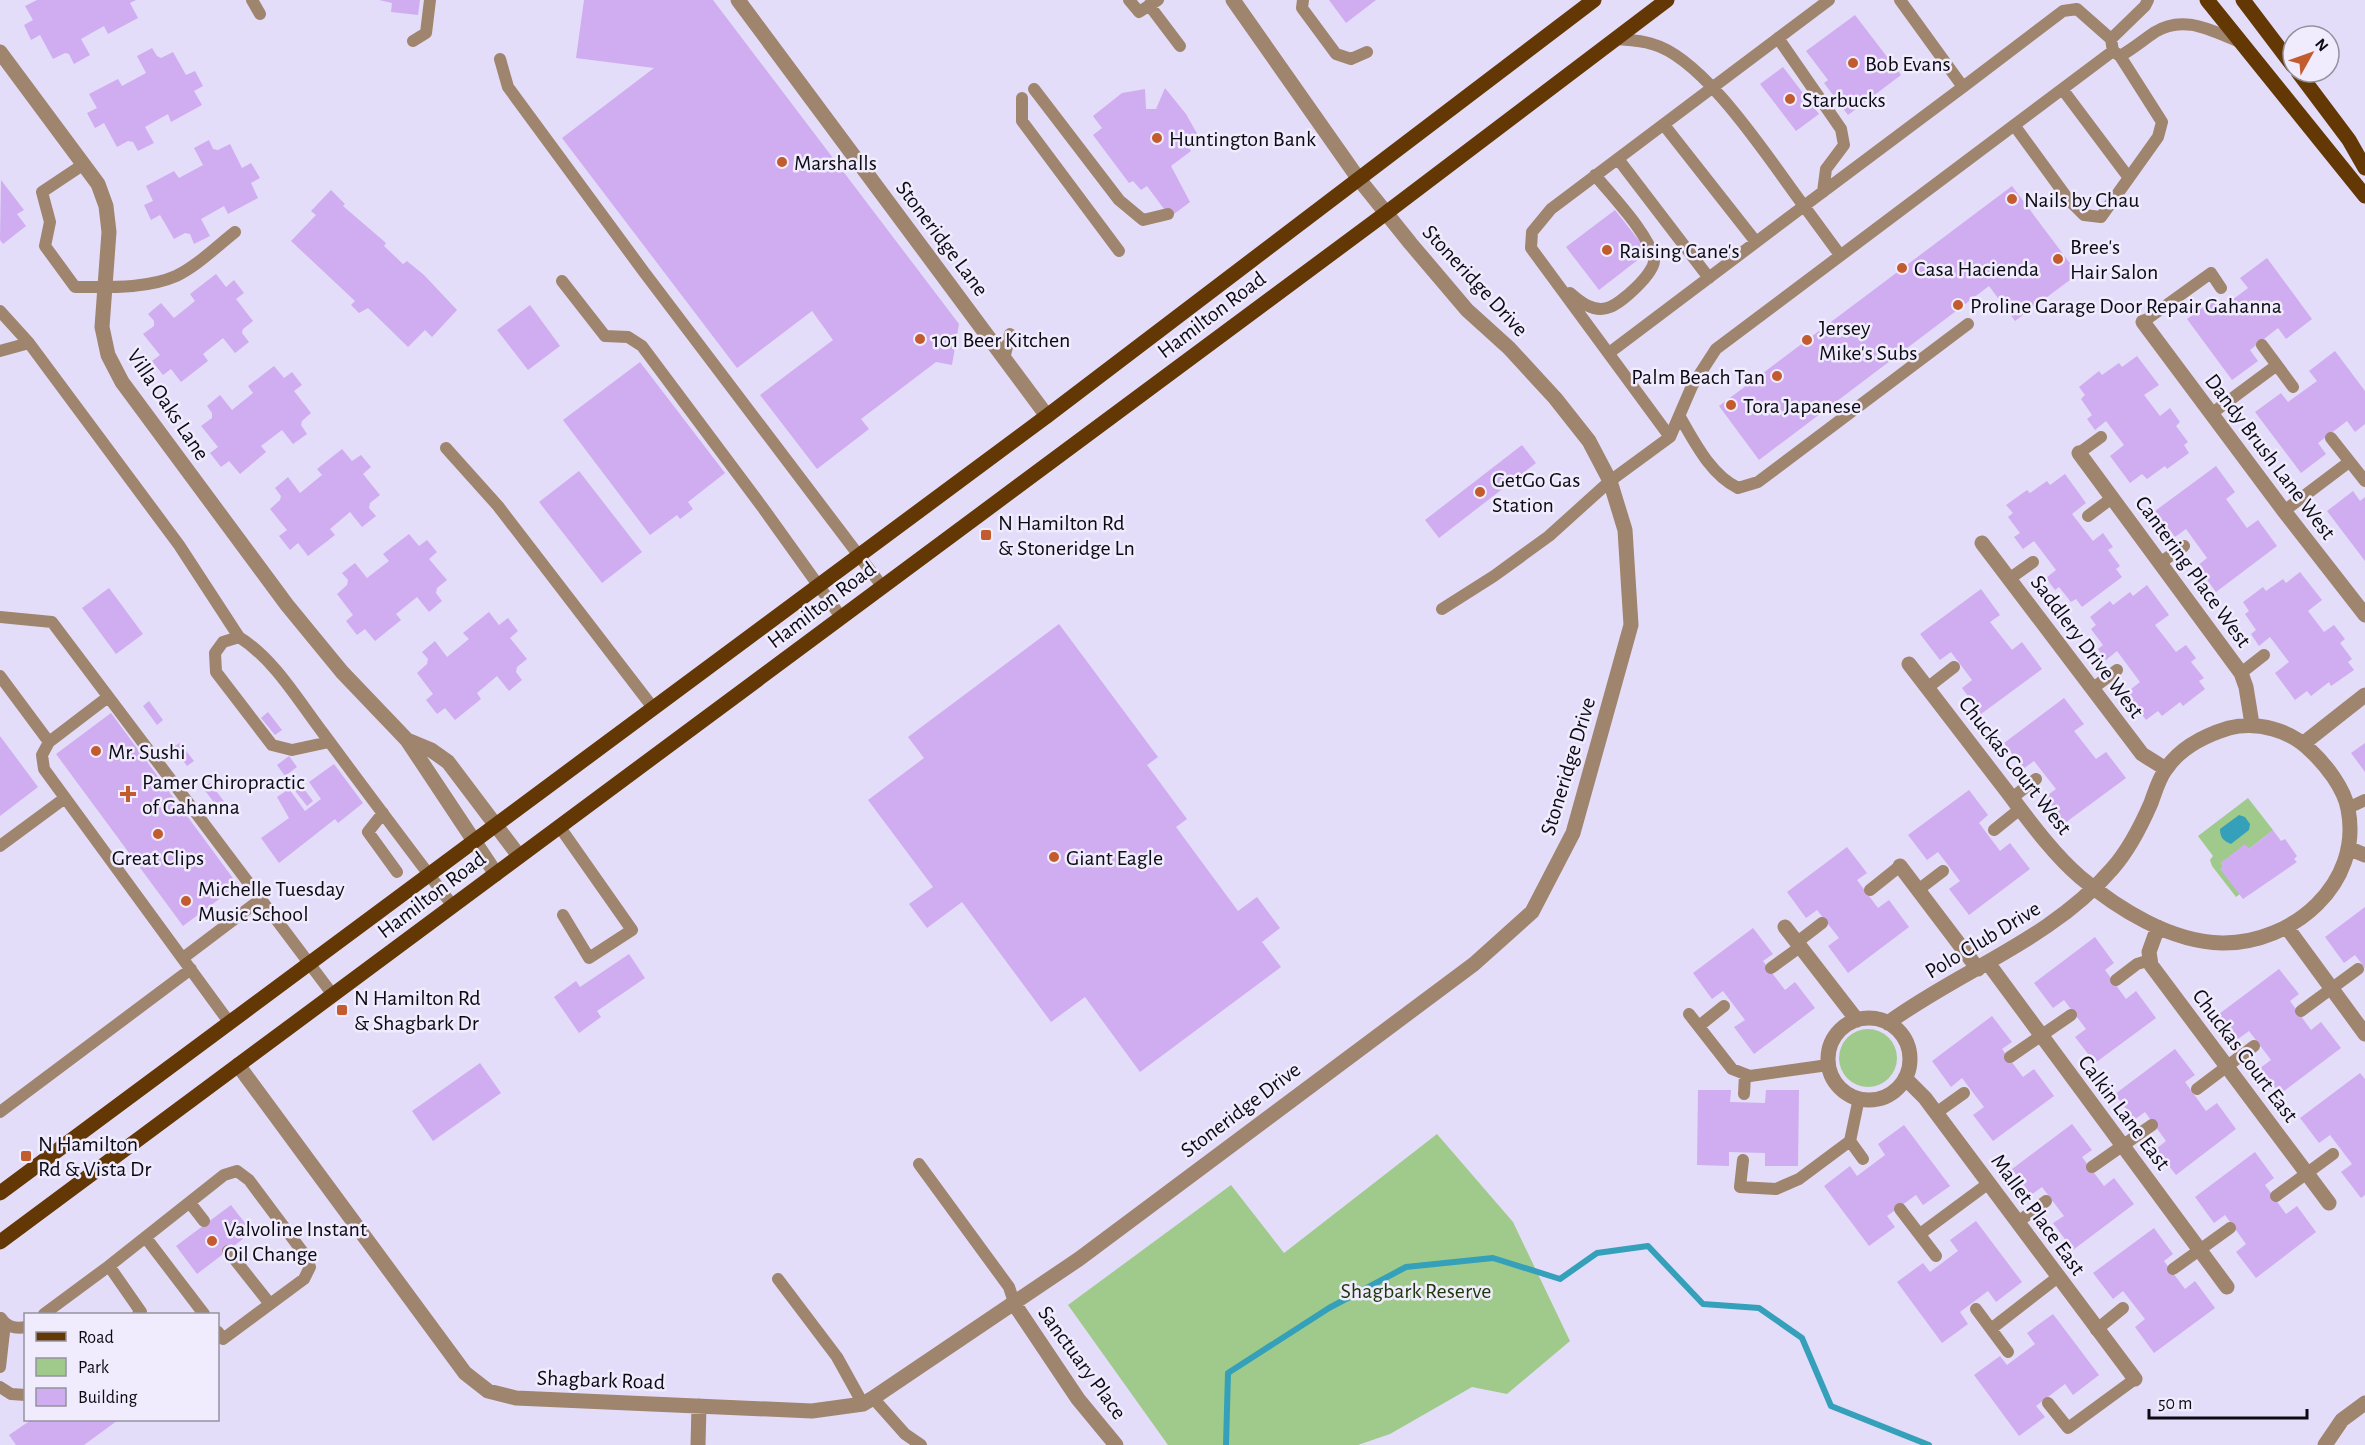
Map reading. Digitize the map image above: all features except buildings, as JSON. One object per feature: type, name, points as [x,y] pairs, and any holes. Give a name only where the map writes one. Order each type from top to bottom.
[{"type":"main road","name":"Hamilton Road","points":[[0,1193],[1047,416],[1594,0]]},
{"type":"main road","name":"Hamilton Road","points":[[0,1242],[1386,213],[1667,0]]},
{"type":"main road","points":[[2207,0],[2365,196]]},
{"type":"main road","points":[[2243,0],[2281,50]]},
{"type":"main road","points":[[2307,84],[2349,140],[2365,168]]},
{"type":"street","points":[[1233,0],[1358,178],[1386,213]]},
{"type":"street","name":"Stoneridge Lane","points":[[743,2],[1047,416]]},
{"type":"street","name":"Villa Oaks Lane","points":[[0,52],[98,184],[106,206],[109,232],[102,327],[108,355],[142,412],[287,605],[342,672],[407,740],[496,874]]},
{"type":"street","name":"Stoneridge Drive","points":[[1079,1259],[1474,964],[1532,912],[1573,834],[1631,625],[1624,530],[1610,481],[1589,441],[1555,398],[1509,348],[1467,310],[1386,213]]},
{"type":"street","name":"Dandy Brush Lane West","points":[[2143,322],[2284,511],[2363,608]]},
{"type":"street","name":"Cantering Place West","points":[[2079,453],[2241,673],[2246,687],[2252,724]]},
{"type":"street","name":"Saddlery Drive West","points":[[1982,543],[2142,754],[2166,769]]},
{"type":"street","name":"Chuckas Court West","points":[[1909,664],[2016,804],[2065,862],[2095,888]]},
{"type":"street","points":[[2304,743],[2365,695]]},
{"type":"street","name":"Polo Club Drive","points":[[1888,1023],[1913,1005],[2054,924],[2095,888],[2131,842],[2166,769],[2185,749],[2205,737],[2229,728],[2252,724],[2276,730],[2304,743],[2328,771],[2348,808],[2348,848],[2341,869],[2321,901],[2288,929],[2259,939],[2220,943],[2158,927],[2126,910],[2095,888]]},
{"type":"street","name":"Villa Oaks Lane","points":[[407,740],[431,750],[448,762],[519,856]]},
{"type":"street","points":[[2348,848],[2365,855]]},
{"type":"street","name":"Calkin Lane East","points":[[1900,866],[2041,1036],[2227,1287]]},
{"type":"street","points":[[1785,927],[1857,1020]]},
{"type":"street","points":[[2150,960],[2149,952],[2158,927]]},
{"type":"street","points":[[2288,929],[2365,1034]]},
{"type":"street","name":"Chuckas Court East","points":[[2150,960],[2151,965],[2329,1203]]},
{"type":"street","points":[[1874,1018],[1888,1023],[1898,1030],[1906,1042],[1910,1055],[1905,1078],[1893,1092],[1882,1098],[1859,1098],[1842,1090],[1834,1080],[1828,1065],[1831,1042],[1838,1031],[1857,1020],[1874,1018]]},
{"type":"street","name":"Shagbark Road","points":[[238,1065],[465,1373],[488,1391],[516,1398],[812,1411],[868,1401],[1015,1305],[1079,1259]]},
{"type":"street","name":"Mallet Place East","points":[[1905,1078],[1936,1113],[2096,1330],[2135,1379]]},
{"type":"street","name":"Sanctuary Place","points":[[1015,1305],[1078,1399],[1116,1445]]},
{"type":"street","points":[[2325,1445],[2342,1420],[2365,1403]]},
{"type":"street","points":[[698,1445],[699,1406]]},
{"type":"lane","points":[[252,0],[260,14]]},
{"type":"lane","points":[[413,41],[426,33],[430,0]]},
{"type":"lane","points":[[1129,0],[1139,12],[1153,2],[1180,46]]},
{"type":"lane","points":[[1303,0],[1302,8],[1336,54],[1351,59],[1367,52]]},
{"type":"lane","points":[[1670,436],[1531,248],[1532,231],[1551,209],[1829,0]]},
{"type":"lane","points":[[1900,0],[1963,87]]},
{"type":"lane","points":[[1442,609],[1494,576],[1549,536],[1610,481],[1670,436],[1692,386],[1716,349],[2063,90],[2114,49],[2148,0]]},
{"type":"lane","points":[[1609,354],[2063,11],[2077,9],[2114,49],[2162,122],[2158,137],[2101,217],[2084,215],[2068,199],[2014,125]]},
{"type":"lane","points":[[2114,49],[2179,22],[2200,26],[2240,42]]},
{"type":"lane","points":[[1778,38],[1841,129],[1844,145],[1826,169],[1823,192]]},
{"type":"lane","points":[[1615,39],[1652,44],[1685,60],[1714,88],[1840,255]]},
{"type":"lane","points":[[500,59],[508,87],[644,272],[882,586]]},
{"type":"lane","points":[[1034,89],[1119,200],[1143,220],[1168,213]]},
{"type":"lane","points":[[2063,90],[2129,178]]},
{"type":"lane","points":[[1022,98],[1022,121],[1119,251]]},
{"type":"lane","points":[[1664,124],[1756,242]]},
{"type":"lane","points":[[1618,159],[1709,278]]},
{"type":"lane","points":[[84,164],[42,192],[50,222],[45,246],[75,286],[105,286],[165,280],[177,275],[235,232]]},
{"type":"lane","points":[[1555,280],[1586,304],[1594,308],[1609,308],[1650,275],[1654,260],[1646,241],[1595,175]]},
{"type":"lane","points":[[2143,322],[2211,273],[2222,288]]},
{"type":"lane","points":[[562,281],[605,336],[628,337],[642,346],[841,617]]},
{"type":"lane","points":[[0,310],[29,343],[179,545],[239,637],[261,651],[453,906]]},
{"type":"lane","points":[[1680,417],[1693,440],[1723,481],[1738,488],[1758,482],[1968,324]]},
{"type":"lane","points":[[1004,359],[1010,334]]},
{"type":"lane","points":[[0,351],[29,343]]},
{"type":"lane","points":[[2262,345],[2293,387]]},
{"type":"lane","points":[[2211,414],[2277,366]]},
{"type":"lane","points":[[2079,453],[2101,437]]},
{"type":"lane","points":[[2331,438],[2365,481]]},
{"type":"lane","points":[[446,448],[498,506],[654,709]]},
{"type":"lane","points":[[2284,511],[2349,462]]},
{"type":"lane","points":[[2088,516],[2112,498]]},
{"type":"lane","points":[[2160,563],[2184,546]]},
{"type":"lane","points":[[2009,579],[2033,562]]},
{"type":"lane","points":[[0,617],[52,622],[333,995]]},
{"type":"lane","points":[[239,637],[223,642],[215,653],[216,672],[272,745],[292,750],[329,742]]},
{"type":"lane","points":[[2241,673],[2264,655]]},
{"type":"lane","points":[[1927,688],[1954,667]]},
{"type":"lane","points":[[2092,689],[2117,670]]},
{"type":"lane","points":[[0,676],[49,742]]},
{"type":"lane","points":[[108,697],[49,742],[42,755],[44,769],[229,1022]]},
{"type":"lane","points":[[1994,830],[2036,779]]},
{"type":"lane","points":[[0,846],[65,798]]},
{"type":"lane","points":[[2348,808],[2365,800]]},
{"type":"lane","points":[[382,813],[368,832],[397,872]]},
{"type":"lane","points":[[559,826],[632,930],[589,958],[563,915]]},
{"type":"lane","points":[[1870,890],[1900,866]]},
{"type":"lane","points":[[1918,890],[1943,871]]},
{"type":"lane","points":[[183,958],[261,899]]},
{"type":"lane","points":[[1771,968],[1822,924]]},
{"type":"lane","points":[[2116,980],[2137,964],[2150,960]]},
{"type":"lane","points":[[0,1112],[192,969]]},
{"type":"lane","points":[[2301,1011],[2358,969]]},
{"type":"lane","points":[[1699,1026],[1724,1006]]},
{"type":"lane","points":[[1689,1014],[1732,1069],[1745,1075],[1828,1065]]},
{"type":"lane","points":[[2010,1057],[2070,1015]]},
{"type":"lane","points":[[2197,1089],[2254,1046]]},
{"type":"lane","points":[[1744,1094],[1745,1075]]},
{"type":"lane","points":[[1936,1113],[1964,1093]]},
{"type":"lane","points":[[1743,1160],[1740,1187],[1776,1189],[1799,1179],[1850,1141],[1859,1098]]},
{"type":"lane","points":[[2092,1167],[2152,1125]]},
{"type":"lane","points":[[1850,1141],[1863,1160]]},
{"type":"lane","points":[[2276,1196],[2333,1154]]},
{"type":"lane","points":[[919,1164],[1009,1287],[1015,1305]]},
{"type":"lane","points":[[45,1313],[146,1238],[224,1175],[237,1171],[249,1180],[305,1255],[310,1267],[304,1279],[223,1339],[219,1333]]},
{"type":"lane","points":[[1920,1234],[1989,1183]]},
{"type":"lane","points":[[2018,1222],[2046,1201]]},
{"type":"lane","points":[[190,1203],[204,1221]]},
{"type":"lane","points":[[1900,1209],[1936,1256]]},
{"type":"lane","points":[[2173,1269],[2230,1228]]},
{"type":"lane","points":[[146,1238],[203,1313]]},
{"type":"lane","points":[[228,1251],[270,1304]]},
{"type":"lane","points":[[109,1266],[139,1313]]},
{"type":"lane","points":[[1991,1329],[2058,1277]]},
{"type":"lane","points":[[777,1279],[868,1401],[921,1445]]},
{"type":"lane","points":[[2096,1330],[2123,1308]]},
{"type":"lane","points":[[1976,1309],[2008,1352]]},
{"type":"lane","points":[[0,1367],[2,1320],[17,1329],[24,1327]]},
{"type":"lane","points":[[2048,1403],[2068,1428],[2135,1379]]},
{"type":"lane","points":[[0,1387],[11,1394],[24,1395]]},
{"type":"green space","points":[[2248,798],[2273,830],[2249,849],[2245,845],[2221,863],[2223,867],[2221,869],[2240,894],[2236,897],[2212,866],[2210,860],[2213,856],[2198,836]]},
{"type":"green space","points":[[1862,1029],[1874,1029],[1889,1037],[1897,1052],[1897,1064],[1889,1079],[1874,1087],[1862,1087],[1847,1079],[1839,1064],[1839,1052],[1847,1037]]},
{"type":"green space","name":"Shagbark Reserve","points":[[1437,1134],[1513,1222],[1570,1341],[1507,1394],[1472,1387],[1390,1434],[1358,1445],[1168,1445],[1068,1305],[1231,1185],[1284,1253]]},
{"type":"water","points":[[2239,815],[2245,817],[2250,824],[2249,830],[2231,844],[2222,838],[2220,829]]},
{"type":"waterway","points":[[1226,1445],[1228,1373],[1329,1308],[1406,1267],[1493,1258],[1560,1279],[1597,1253],[1648,1246],[1703,1304],[1759,1308],[1802,1338],[1831,1406],[1929,1445]]},
{"type":"place","name":"Bob Evans","points":[[1853,63]]},
{"type":"place","name":"Starbucks","points":[[1790,99]]},
{"type":"place","name":"Huntington Bank","points":[[1157,138]]},
{"type":"place","name":"Marshalls","points":[[782,162]]},
{"type":"place","name":"Nails by Chau","points":[[2012,199]]},
{"type":"place","name":"Raising Cane's","points":[[1607,250]]},
{"type":"place","name":"Bree's Hair Salon","points":[[2058,259]]},
{"type":"place","name":"Casa Hacienda","points":[[1902,268]]},
{"type":"place","name":"Proline Garage Door Repair Gahanna","points":[[1958,305]]},
{"type":"place","name":"101 Beer Kitchen","points":[[920,339]]},
{"type":"place","name":"Jersey Mike's Subs","points":[[1807,340]]},
{"type":"place","name":"Palm Beach Tan","points":[[1777,376]]},
{"type":"place","name":"Tora Japanese","points":[[1731,405]]},
{"type":"place","name":"GetGo Gas Station","points":[[1480,492]]},
{"type":"place","name":"N Hamilton Rd & Stoneridge Ln","points":[[986,535]]},
{"type":"place","name":"Mr. Sushi","points":[[96,751]]},
{"type":"place","name":"Pamer Chiropractic of Gahanna","points":[[128,794]]},
{"type":"place","name":"Great Clips","points":[[158,834]]},
{"type":"place","name":"Giant Eagle","points":[[1054,857]]},
{"type":"place","name":"Michelle Tuesday Music School","points":[[186,901]]},
{"type":"place","name":"N Hamilton Rd & Shagbark Dr","points":[[342,1010]]},
{"type":"place","name":"N Hamilton Rd & Vista Dr","points":[[26,1156]]},
{"type":"place","name":"Valvoline Instant Oil Change","points":[[212,1241]]}]
